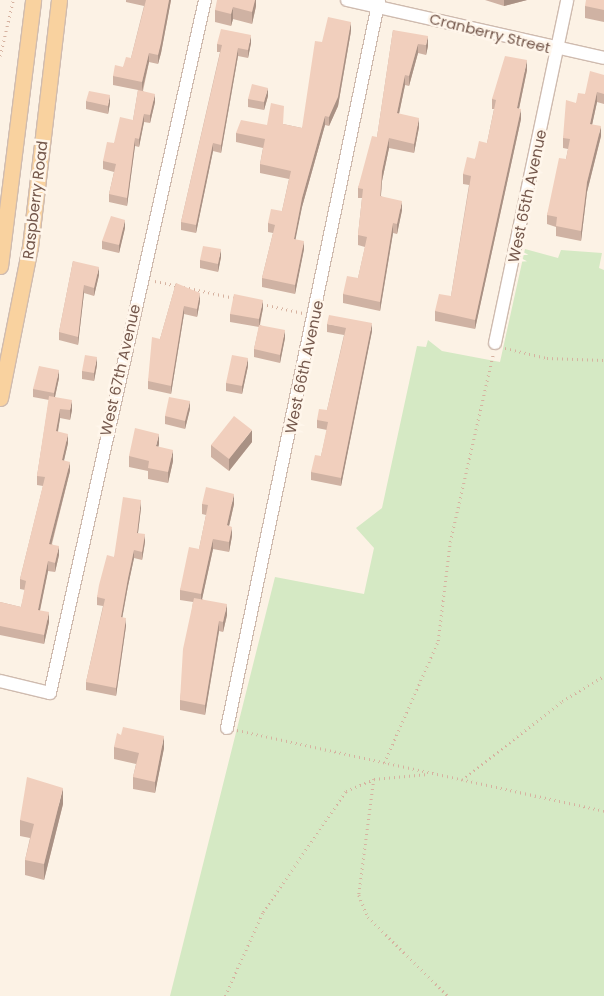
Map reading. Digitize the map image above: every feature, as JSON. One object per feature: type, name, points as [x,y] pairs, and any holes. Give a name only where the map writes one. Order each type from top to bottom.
[{"type":"main road","name":"Raspberry Road","points":[[0,266],[33,0]]},
{"type":"main road","name":"Raspberry Road","points":[[0,398],[30,247],[59,0]]},
{"type":"street","name":"West 67th Avenue","points":[[1,681],[50,694],[141,278],[205,0]]},
{"type":"street","name":"Cranberry Street","points":[[347,0],[379,3],[558,50],[604,58]]},
{"type":"street","name":"West 65th Avenue","points":[[496,343],[567,0]]},
{"type":"street","name":"West 66th Avenue","points":[[227,728],[379,3]]},
{"type":"path","points":[[0,56],[13,0]]},
{"type":"path","points":[[141,278],[237,298]]},
{"type":"path","points":[[256,303],[314,315]]},
{"type":"path","points":[[384,763],[438,641],[450,542],[496,343],[546,358],[604,360]]},
{"type":"path","points":[[462,780],[562,701],[604,676]]},
{"type":"path","points":[[227,728],[604,812]]},
{"type":"path","points":[[226,996],[263,912],[318,827],[346,791],[374,779],[432,773]]},
{"type":"path","points":[[374,779],[359,895],[368,917],[448,996]]},
{"type":"green space","points":[[525,249],[558,258],[561,250],[602,253],[599,268],[604,270],[604,996],[170,996],[275,577],[364,594],[374,548],[356,528],[382,508],[417,346],[426,347],[428,340],[442,351],[500,362]]},
{"type":"building","points":[[146,0],[169,0],[158,55],[149,53],[142,82],[113,76],[115,65],[123,67],[126,57],[131,58]]},
{"type":"building","points":[[217,0],[255,0],[252,12],[233,7],[231,14],[215,10]]},
{"type":"building","points":[[586,0],[604,0],[604,10],[585,6]]},
{"type":"building","points":[[328,17],[351,22],[338,97],[329,117],[325,116],[302,198],[294,239],[304,241],[295,285],[262,278],[275,225],[268,223],[271,209],[282,211],[291,171],[260,164],[265,139],[236,133],[241,120],[267,125],[271,103],[284,106],[283,124],[302,128],[315,41],[322,42]]},
{"type":"building","points":[[221,29],[251,35],[248,50],[238,48],[221,145],[213,143],[196,225],[181,222],[222,45],[217,44]]},
{"type":"building","points":[[393,30],[428,36],[426,45],[418,44],[409,76],[405,75],[397,113],[419,118],[414,144],[389,138],[382,171],[380,196],[402,201],[397,224],[393,223],[380,302],[343,294],[347,276],[358,278],[367,237],[358,235],[363,189],[358,188],[372,136],[377,137]]},
{"type":"building","points":[[505,56],[527,60],[517,108],[521,109],[475,320],[435,311],[439,294],[451,296],[471,176],[463,174],[467,157],[475,159],[479,141],[487,143],[496,100],[492,99]]},
{"type":"building","points":[[590,71],[604,75],[604,94],[597,92],[590,124],[601,126],[587,182],[581,231],[556,226],[557,217],[547,215],[559,158],[566,159],[570,139],[563,138],[566,100],[576,103],[578,93],[585,94]]},
{"type":"building","points":[[252,84],[268,88],[264,102],[248,99]]},
{"type":"building","points":[[138,90],[155,94],[150,115],[144,114],[139,139],[135,138],[127,198],[109,194],[116,164],[103,161],[107,142],[114,143],[120,117],[133,120]]},
{"type":"building","points":[[89,91],[110,95],[108,106],[86,101]]},
{"type":"building","points":[[111,216],[125,220],[119,245],[102,241]]},
{"type":"building","points":[[203,246],[221,249],[218,264],[200,260]]},
{"type":"building","points":[[73,261],[99,267],[94,288],[84,285],[78,337],[59,332]]},
{"type":"building","points":[[176,283],[200,293],[197,309],[184,306],[171,386],[148,381],[152,337],[160,339]]},
{"type":"building","points":[[234,294],[263,300],[259,319],[230,314]]},
{"type":"building","points":[[329,315],[372,323],[341,478],[311,472],[315,455],[321,456],[328,422],[317,420],[319,409],[327,410],[346,328],[327,324]]},
{"type":"building","points":[[259,325],[285,330],[280,355],[254,349]]},
{"type":"building","points":[[85,355],[97,357],[94,373],[82,371]]},
{"type":"building","points":[[232,355],[248,358],[242,386],[226,383]]},
{"type":"building","points":[[39,366],[59,370],[54,393],[33,389]]},
{"type":"building","points":[[49,396],[72,400],[70,410],[60,409],[56,431],[68,434],[62,460],[70,462],[49,544],[59,546],[55,563],[48,561],[38,610],[49,612],[44,635],[0,626],[0,602],[21,607],[26,581],[20,579],[45,477],[37,476]]},
{"type":"building","points":[[169,397],[190,401],[185,421],[165,416]]},
{"type":"building","points":[[234,416],[252,430],[229,459],[211,445]]},
{"type":"building","points":[[135,428],[159,434],[156,446],[173,450],[168,472],[148,468],[149,461],[129,456]]},
{"type":"building","points":[[206,487],[234,494],[227,525],[232,527],[229,542],[213,539],[201,594],[180,590],[189,547],[199,549],[208,505],[202,504]]},
{"type":"building","points":[[123,497],[141,500],[137,533],[145,534],[142,552],[134,550],[128,578],[121,617],[126,618],[116,688],[86,682],[105,599],[97,597],[99,585],[107,555],[114,557]]},
{"type":"building","points":[[194,598],[227,604],[223,622],[219,621],[205,705],[180,700],[183,649]]},
{"type":"building","points":[[123,727],[164,736],[155,782],[133,777],[139,753],[114,747],[117,733],[121,735]]},
{"type":"building","points":[[27,777],[63,788],[44,864],[25,860],[34,824],[20,820]]}]
